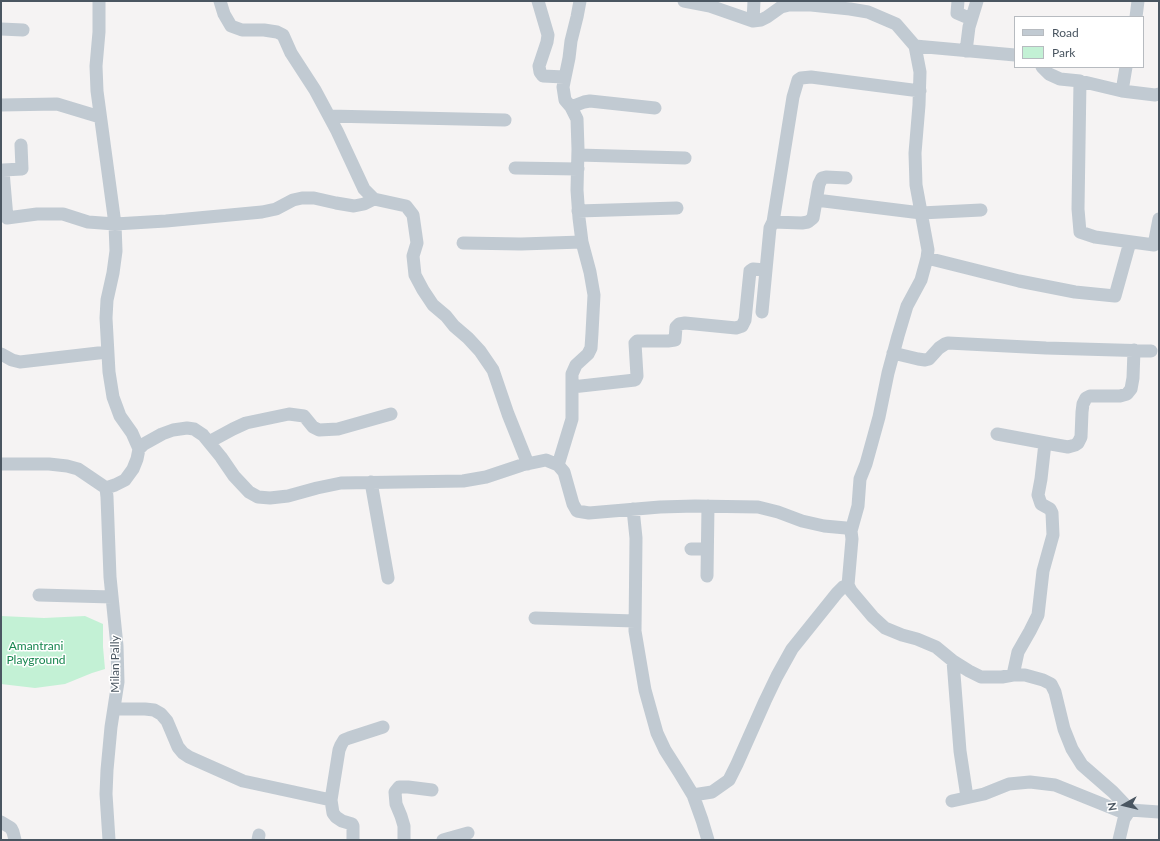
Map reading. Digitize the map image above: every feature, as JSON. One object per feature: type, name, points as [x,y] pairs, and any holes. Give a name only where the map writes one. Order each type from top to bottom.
[{"type":"street","points":[[99,1],[96,66],[100,117],[106,151],[115,224],[116,251],[107,300],[107,352],[113,397],[120,416],[132,433],[139,449]]},
{"type":"street","points":[[220,1],[224,14],[231,26],[242,30],[264,30],[277,32],[283,36],[291,53],[315,90],[337,131],[364,189],[374,199],[406,206],[414,215],[417,242],[413,256],[415,275],[433,305],[468,338],[493,370],[508,414],[528,464]]},
{"type":"street","points":[[538,1],[548,35],[539,66],[540,72],[543,76],[564,77]]},
{"type":"street","points":[[558,465],[572,419],[572,374],[576,365],[588,354],[591,348],[594,294],[582,242],[578,211],[577,119],[565,100],[563,88],[580,1]]},
{"type":"street","points":[[684,1],[710,4],[753,21],[761,20],[780,7],[789,5],[811,5],[868,12],[896,24],[915,46],[920,72],[915,165],[916,185],[928,250],[921,280],[907,306],[893,353],[879,417],[866,464],[860,479],[858,506],[851,531],[852,540],[848,585],[864,608],[885,628],[936,647],[953,661],[969,671],[981,676],[1002,677],[1013,674],[1025,675],[1051,684],[1055,692],[1064,729],[1072,749],[1082,765],[1113,792],[1128,812]]},
{"type":"street","points":[[753,21],[754,1]]},
{"type":"street","points":[[958,1],[957,13],[972,19]]},
{"type":"street","points":[[966,51],[969,26],[977,1]]},
{"type":"street","points":[[1136,16],[1138,1]]},
{"type":"street","points":[[1,29],[23,30]]},
{"type":"street","points":[[915,46],[1014,55]]},
{"type":"street","points":[[1043,68],[1049,74],[1060,79],[1080,81],[1122,90],[1156,95],[1159,94]]},
{"type":"street","points":[[1122,90],[1126,68]]},
{"type":"street","points":[[762,312],[770,228],[773,222],[793,97],[798,80],[801,78],[811,77],[920,91]]},
{"type":"street","points":[[1080,81],[1078,209],[1080,232],[1095,237],[1154,245],[1159,219]]},
{"type":"street","points":[[570,107],[590,101],[655,108]]},
{"type":"street","points":[[1,105],[58,104],[100,117]]},
{"type":"street","points":[[329,116],[505,120]]},
{"type":"street","points":[[22,145],[22,169],[3,170],[7,218],[37,214],[63,214],[88,222],[115,224],[262,212],[276,209],[293,200],[302,198],[314,198],[336,204],[354,206],[364,204],[374,199]]},
{"type":"street","points":[[578,155],[685,158]]},
{"type":"street","points":[[515,168],[578,169]]},
{"type":"street","points":[[773,222],[808,222],[812,218],[819,184],[822,178],[846,178]]},
{"type":"street","points":[[816,200],[921,213],[981,210]]},
{"type":"street","points":[[578,211],[677,208]]},
{"type":"street","points":[[463,243],[521,244],[582,242]]},
{"type":"street","points":[[927,258],[1019,281],[1076,292],[1115,296],[1130,242]]},
{"type":"street","points":[[572,387],[635,380],[637,376],[635,343],[637,341],[675,340],[676,327],[679,324],[685,323],[736,328],[742,326],[745,320],[750,271],[753,268],[766,270]]},
{"type":"street","points":[[893,353],[925,360],[930,359],[939,348],[948,343],[1151,351]]},
{"type":"street","points":[[997,434],[1068,447],[1075,445],[1081,437],[1083,404],[1086,398],[1090,396],[1120,396],[1127,394],[1131,389],[1134,350]]},
{"type":"street","points":[[1,354],[12,360],[20,362],[107,352]]},
{"type":"street","points":[[209,442],[246,423],[290,414],[304,416],[313,427],[319,430],[338,429],[390,414]]},
{"type":"street","points":[[1,464],[49,464],[67,466],[78,469],[106,488],[125,480],[133,469],[139,449],[144,444],[162,434],[173,430],[187,428],[194,429],[203,435],[234,476],[249,492],[258,497],[270,498],[288,496],[341,483],[463,481],[486,477],[505,470],[546,460],[558,465],[564,472],[577,511],[590,513],[660,507],[758,507],[809,523],[846,528],[851,531]]},
{"type":"street","points":[[1013,674],[1018,652],[1038,615],[1043,571],[1053,535],[1052,513],[1050,509],[1041,504],[1038,495],[1045,443]]},
{"type":"street","points":[[371,482],[388,578]]},
{"type":"street","name":"Milan Pally","points":[[106,488],[108,548],[117,646],[118,682],[106,770],[109,840]]},
{"type":"street","points":[[707,576],[708,506]]},
{"type":"street","points":[[633,510],[636,538],[635,631],[645,690],[657,733],[665,750],[693,796],[708,840]]},
{"type":"street","points":[[691,549],[707,549]]},
{"type":"street","points":[[693,796],[712,792],[728,780],[737,764],[777,676],[792,649],[843,586],[848,585]]},
{"type":"street","points":[[39,595],[112,597]]},
{"type":"street","points":[[535,618],[635,621]]},
{"type":"street","points":[[953,661],[960,750],[967,797]]},
{"type":"street","points":[[114,708],[154,710],[161,714],[167,721],[178,747],[183,753],[242,781],[330,800]]},
{"type":"street","points":[[354,840],[352,824],[342,821],[336,817],[333,813],[330,800],[339,750],[344,740],[383,727]]},
{"type":"street","points":[[952,801],[984,794],[1009,784],[1030,782],[1055,784],[1128,812],[1159,812]]},
{"type":"street","points":[[404,840],[404,826],[396,804],[395,792],[399,787],[432,790]]},
{"type":"street","points":[[1119,840],[1128,812]]},
{"type":"street","points":[[1,822],[11,828],[14,832],[14,840]]},
{"type":"street","points":[[443,840],[468,833]]},
{"type":"green space","name":"Amantrani Playground","points":[[1,616],[44,618],[85,616],[103,624],[105,669],[65,684],[35,688],[1,684]]}]
